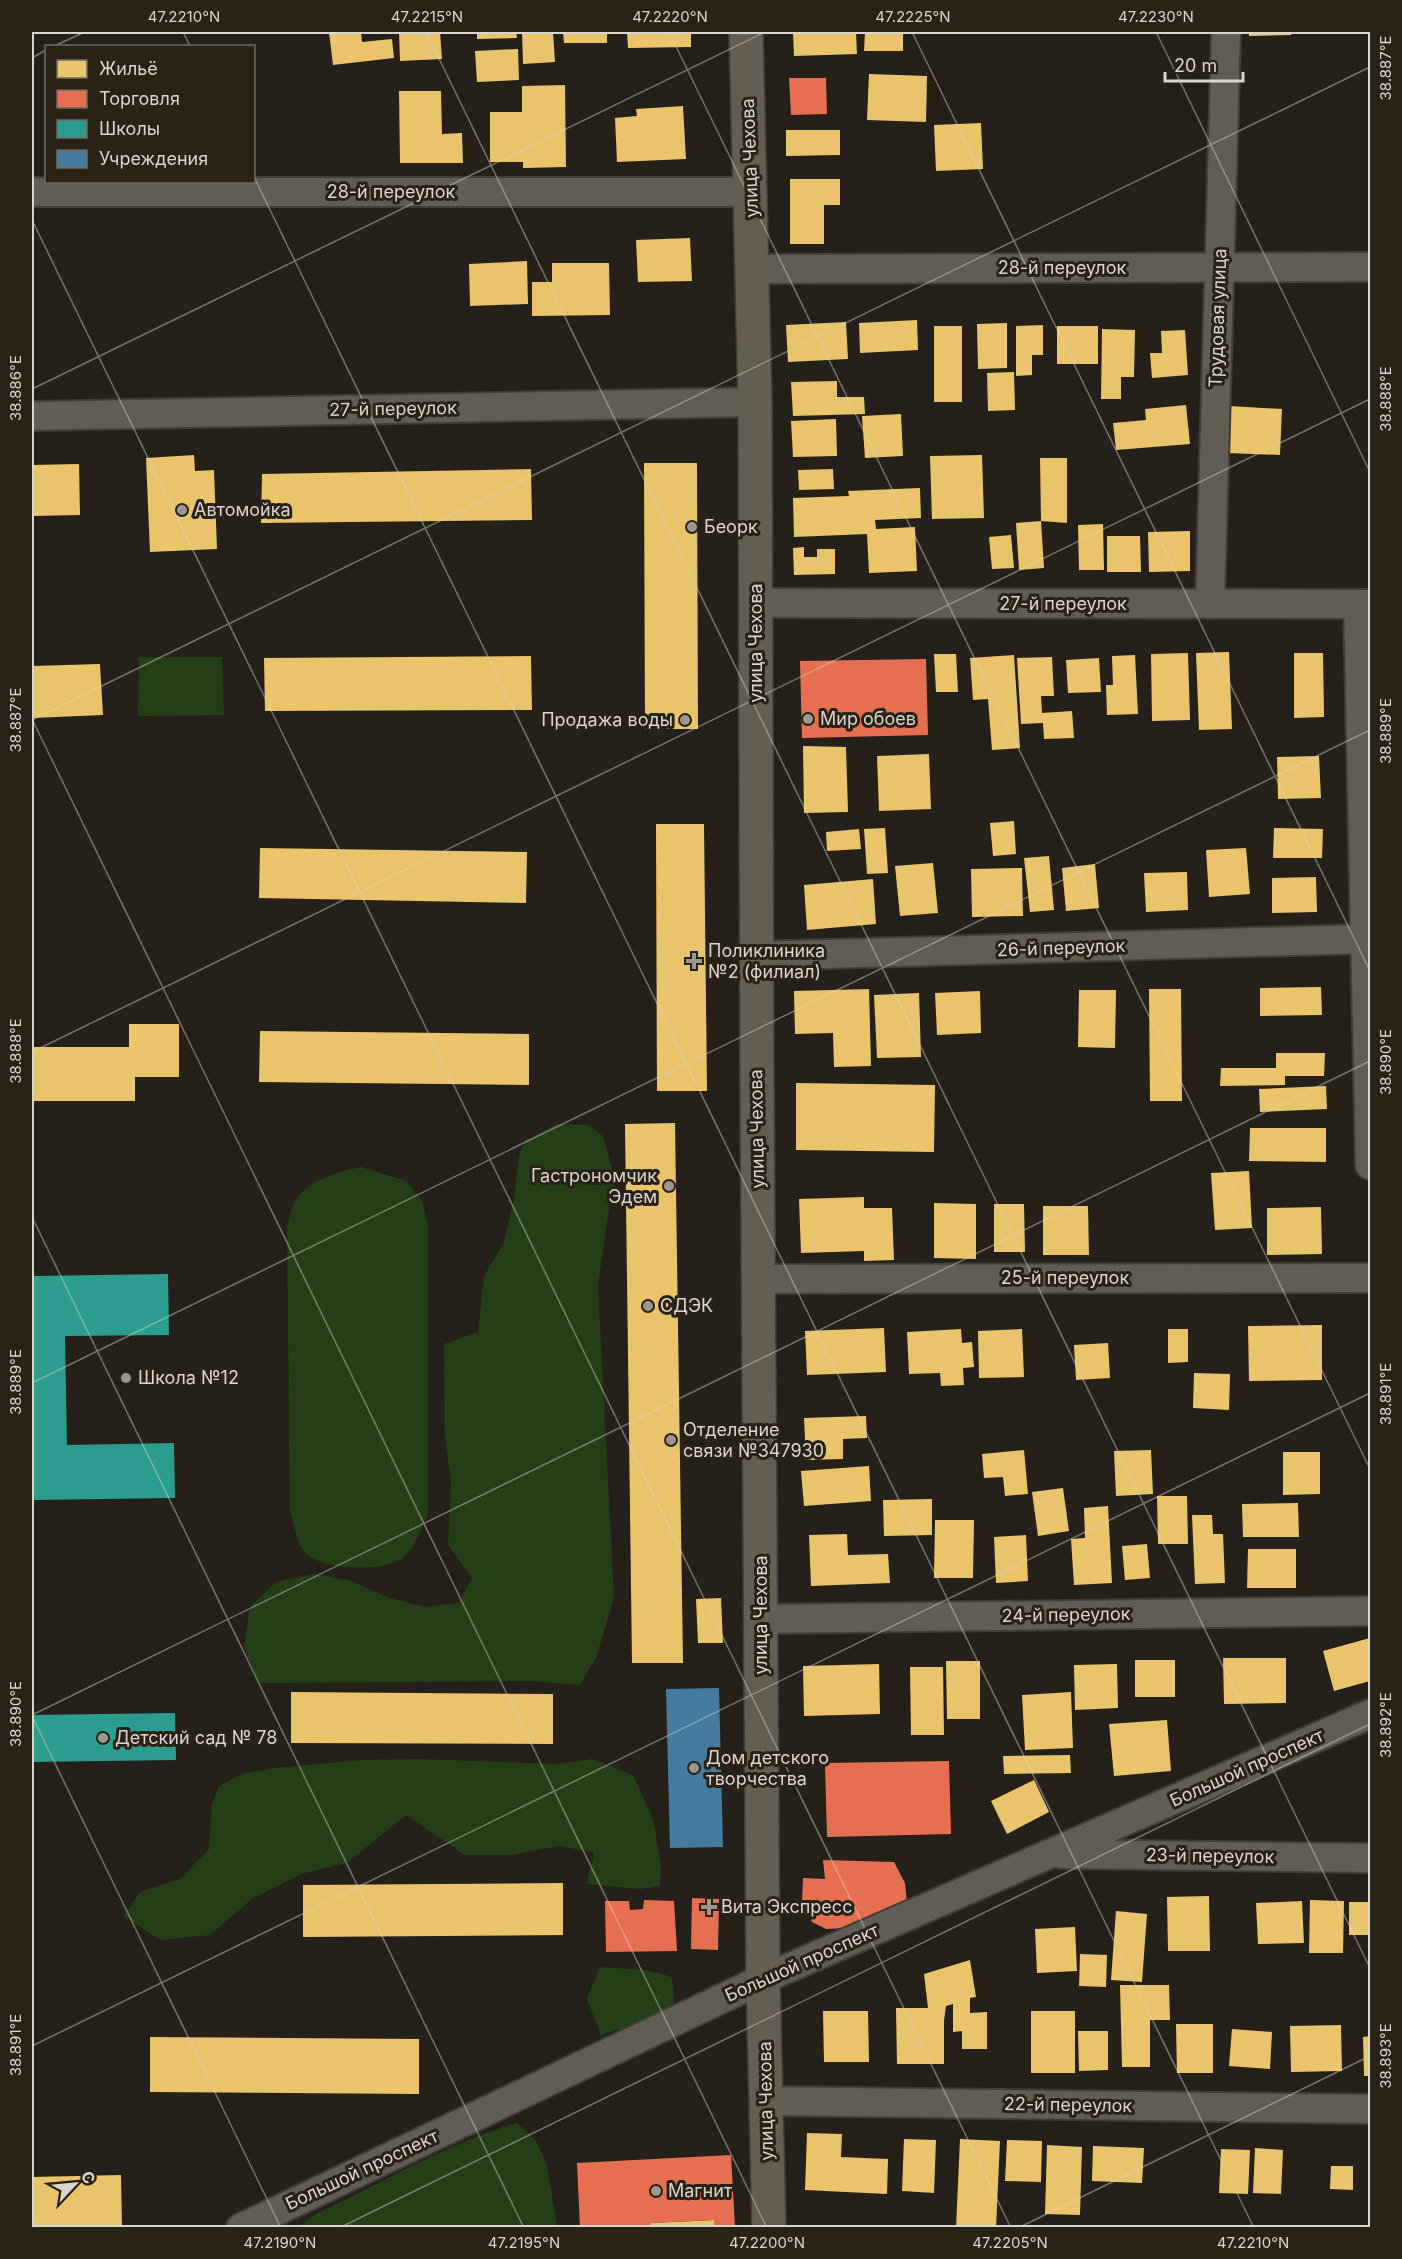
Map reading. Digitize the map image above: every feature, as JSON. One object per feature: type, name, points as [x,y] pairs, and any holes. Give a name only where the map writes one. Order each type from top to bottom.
[{"type":"main road","name":"улица Чехова","points":[[747,32],[754,269],[763,1979],[769,2228]]},
{"type":"street","name":"Трудовая улица","points":[[1210,604],[1226,32]]},
{"type":"street","name":"28-й переулок","points":[[32,192],[751,192]]},
{"type":"street","name":"28-й переулок","points":[[754,269],[1371,267]]},
{"type":"street","name":"27-й переулок","points":[[32,416],[755,402]]},
{"type":"street","name":"27-й переулок","points":[[756,603],[1364,604]]},
{"type":"street","points":[[1364,604],[1371,1164]]},
{"type":"street","name":"26-й переулок","points":[[757,956],[1367,948]]},
{"type":"street","name":"25-й переулок","points":[[759,1279],[1371,1278]]},
{"type":"street","name":"24-й переулок","points":[[761,1619],[1371,1611]]},
{"type":"street","name":"Большой проспект","points":[[241,2228],[763,1979],[1371,1714]]},
{"type":"street","name":"23-й переулок","points":[[1050,1854],[1371,1858]]},
{"type":"street","name":"22-й переулок","points":[[766,2101],[1371,2109]]},
{"type":"green space","points":[[139,657],[222,657],[224,715],[138,716]]},
{"type":"green space","points":[[557,1124],[589,1125],[603,1136],[614,1176],[598,1286],[614,1598],[596,1658],[580,1685],[529,1681],[259,1683],[244,1647],[250,1607],[276,1582],[315,1574],[351,1581],[387,1597],[424,1607],[459,1603],[472,1578],[448,1545],[451,1483],[445,1436],[444,1344],[478,1332],[484,1276],[504,1242],[514,1199],[519,1155],[525,1141]]},
{"type":"green space","points":[[361,1167],[406,1181],[422,1201],[428,1227],[428,1513],[415,1542],[404,1557],[384,1566],[355,1568],[327,1563],[307,1554],[298,1539],[290,1511],[287,1228],[295,1201],[308,1187],[334,1174]]},
{"type":"green space","points":[[419,1759],[556,1764],[592,1759],[633,1775],[653,1819],[661,1865],[660,1886],[640,1889],[587,1884],[594,1852],[559,1846],[511,1855],[465,1855],[406,1815],[347,1863],[301,1874],[253,1898],[210,1935],[160,1940],[124,1916],[140,1892],[180,1879],[209,1849],[212,1804],[219,1786],[243,1774],[275,1768],[362,1760]]},
{"type":"green space","points":[[600,1967],[645,1970],[672,1977],[675,2007],[645,2021],[601,2035],[587,1999]]},
{"type":"green space","points":[[517,2123],[536,2141],[547,2165],[557,2227],[299,2227],[326,2209],[435,2155],[476,2137]]},
{"type":"building: Жильё","points":[[329,32],[361,32],[362,42],[392,39],[394,58],[333,65]]},
{"type":"building: Жильё","points":[[399,32],[440,32],[442,59],[400,61]]},
{"type":"building: Жильё","points":[[477,32],[516,32],[517,38],[477,39]]},
{"type":"building: Жильё","points":[[522,32],[553,32],[555,62],[523,64]]},
{"type":"building: Жильё","points":[[563,32],[607,32],[607,43],[564,43]]},
{"type":"building: Жильё","points":[[627,32],[691,32],[691,47],[628,48]]},
{"type":"building: Жильё","points":[[793,32],[856,32],[857,54],[794,56]]},
{"type":"building: Жильё","points":[[865,32],[903,32],[903,51],[864,51]]},
{"type":"building: Жильё","points":[[1249,32],[1291,32],[1291,35],[1249,36]]},
{"type":"building: Жильё","points":[[518,49],[519,80],[477,82],[475,51]]},
{"type":"building: Жильё","points":[[869,74],[927,76],[926,122],[867,120]]},
{"type":"building: Жильё","points":[[565,85],[566,167],[523,168],[523,162],[490,162],[490,112],[522,112],[522,86]]},
{"type":"building: Жильё","points":[[399,91],[441,91],[442,134],[462,133],[463,163],[400,163]]},
{"type":"building: Жильё","points":[[683,106],[686,159],[617,162],[615,118],[637,116],[636,109]]},
{"type":"building: Жильё","points":[[981,123],[983,169],[936,171],[934,125]]},
{"type":"building: Жильё","points":[[786,130],[840,130],[840,155],[786,156]]},
{"type":"building: Жильё","points":[[790,179],[840,179],[840,205],[824,205],[824,244],[790,244]]},
{"type":"building: Жильё","points":[[690,238],[692,281],[638,282],[636,240]]},
{"type":"building: Жильё","points":[[527,261],[528,304],[470,306],[469,264]]},
{"type":"building: Жильё","points":[[552,263],[609,263],[610,315],[532,316],[532,282],[552,282]]},
{"type":"building: Жильё","points":[[917,320],[918,350],[860,353],[859,323]]},
{"type":"building: Жильё","points":[[846,322],[848,359],[788,362],[786,325]]},
{"type":"building: Жильё","points":[[1007,323],[1007,368],[978,369],[977,324]]},
{"type":"building: Жильё","points":[[1043,325],[1043,355],[1032,355],[1032,375],[1016,376],[1016,326]]},
{"type":"building: Жильё","points":[[934,326],[962,326],[962,402],[934,402]]},
{"type":"building: Жильё","points":[[1057,326],[1098,326],[1098,364],[1057,364]]},
{"type":"building: Жильё","points":[[1102,329],[1135,330],[1134,377],[1121,377],[1121,399],[1101,399]]},
{"type":"building: Жильё","points":[[1185,330],[1188,375],[1152,378],[1150,353],[1162,353],[1161,331]]},
{"type":"building: Жильё","points":[[1014,372],[1015,410],[988,411],[987,373]]},
{"type":"building: Жильё","points":[[837,381],[837,397],[864,397],[865,414],[793,416],[791,382]]},
{"type":"building: Жильё","points":[[1186,405],[1190,444],[1116,450],[1113,423],[1146,420],[1145,409]]},
{"type":"building: Жильё","points":[[1229,406],[1282,409],[1280,455],[1227,453]]},
{"type":"building: Жильё","points":[[901,414],[903,456],[865,458],[862,416]]},
{"type":"building: Жильё","points":[[836,419],[837,456],[793,457],[791,421]]},
{"type":"building: Жильё","name":"Автомойка","points":[[194,455],[195,471],[214,470],[217,549],[150,552],[146,458]]},
{"type":"building: Жильё","points":[[982,455],[984,518],[932,519],[930,456]]},
{"type":"building: Жильё","points":[[1040,458],[1067,458],[1067,523],[1041,521]]},
{"type":"building: Жильё","points":[[644,463],[697,463],[698,729],[645,729]]},
{"type":"building: Жильё","points":[[79,464],[80,515],[32,516],[32,465]]},
{"type":"building: Жильё","points":[[531,469],[532,520],[261,523],[262,474]]},
{"type":"building: Жильё","points":[[833,469],[834,489],[799,490],[798,470]]},
{"type":"building: Жильё","points":[[920,488],[921,518],[875,520],[876,529],[915,527],[917,571],[869,573],[867,534],[794,537],[793,498],[849,496],[848,491]]},
{"type":"building: Жильё","points":[[1041,521],[1044,568],[1019,570],[1016,523]]},
{"type":"building: Жильё","points":[[1103,524],[1104,570],[1079,570],[1078,525]]},
{"type":"building: Жильё","points":[[1190,531],[1190,571],[1149,572],[1148,532]]},
{"type":"building: Жильё","points":[[1011,535],[1014,568],[992,569],[989,537]]},
{"type":"building: Жильё","points":[[1107,536],[1140,536],[1141,572],[1107,572]]},
{"type":"building: Жильё","points":[[804,547],[804,557],[817,557],[817,549],[835,549],[835,574],[794,575],[793,548]]},
{"type":"building: Жильё","points":[[1229,652],[1232,729],[1199,730],[1196,653]]},
{"type":"building: Жильё","points":[[1188,653],[1190,720],[1152,721],[1151,654]]},
{"type":"building: Жильё","points":[[1294,653],[1323,653],[1324,717],[1294,718]]},
{"type":"building: Жильё","points":[[934,654],[956,654],[958,692],[936,692]]},
{"type":"building: Жильё","points":[[1014,655],[1020,748],[992,750],[988,699],[973,700],[970,658]]},
{"type":"building: Жильё","points":[[1135,655],[1138,714],[1107,715],[1106,685],[1113,685],[1112,656]]},
{"type":"building: Жильё","points":[[531,656],[532,710],[265,711],[264,658]]},
{"type":"building: Жильё","points":[[1052,657],[1054,696],[1041,696],[1042,713],[1072,711],[1074,738],[1044,739],[1043,723],[1021,724],[1017,658]]},
{"type":"building: Жильё","points":[[1099,658],[1101,692],[1068,693],[1066,660]]},
{"type":"building: Жильё","points":[[100,664],[103,715],[32,718],[32,666]]},
{"type":"building: Жильё","points":[[803,746],[846,747],[848,812],[804,813]]},
{"type":"building: Жильё","points":[[929,754],[931,809],[879,811],[877,756]]},
{"type":"building: Жильё","points":[[1319,756],[1321,798],[1278,799],[1277,757]]},
{"type":"building: Жильё","points":[[1014,821],[1016,854],[993,856],[990,823]]},
{"type":"building: Жильё","points":[[656,824],[704,824],[707,1091],[657,1091]]},
{"type":"building: Жильё","points":[[885,828],[888,873],[867,874],[864,829]]},
{"type":"building: Жильё","points":[[1274,828],[1323,829],[1322,858],[1273,858]]},
{"type":"building: Жильё","points":[[859,829],[861,849],[827,851],[826,832]]},
{"type":"building: Жильё","points":[[260,848],[527,852],[526,903],[259,898]]},
{"type":"building: Жильё","points":[[1246,848],[1250,894],[1209,897],[1206,850]]},
{"type":"building: Жильё","points":[[1049,856],[1054,910],[1030,912],[1024,858]]},
{"type":"building: Жильё","points":[[933,863],[938,913],[900,916],[895,866]]},
{"type":"building: Жильё","points":[[1095,864],[1099,908],[1066,911],[1062,868]]},
{"type":"building: Жильё","points":[[1022,868],[1023,916],[972,917],[971,869]]},
{"type":"building: Жильё","points":[[1187,872],[1188,910],[1146,912],[1144,873]]},
{"type":"building: Жильё","points":[[1316,877],[1317,912],[1272,913],[1272,878]]},
{"type":"building: Жильё","points":[[873,879],[876,924],[807,930],[804,885]]},
{"type":"building: Жильё","points":[[1321,987],[1322,1015],[1260,1016],[1260,988]]},
{"type":"building: Жильё","points":[[869,989],[871,1066],[834,1067],[833,1033],[795,1034],[794,991]]},
{"type":"building: Жильё","points":[[1149,989],[1181,989],[1182,1101],[1150,1101]]},
{"type":"building: Жильё","points":[[1079,990],[1116,990],[1115,1048],[1078,1047]]},
{"type":"building: Жильё","points":[[980,991],[981,1033],[937,1035],[935,993]]},
{"type":"building: Жильё","points":[[919,993],[921,1057],[877,1058],[874,995]]},
{"type":"building: Жильё","points":[[129,1024],[179,1024],[179,1077],[135,1077],[135,1101],[32,1101],[32,1047],[129,1047]]},
{"type":"building: Жильё","points":[[260,1031],[529,1034],[529,1085],[259,1082]]},
{"type":"building: Жильё","points":[[1276,1053],[1325,1053],[1324,1076],[1285,1076],[1285,1085],[1220,1086],[1221,1068],[1276,1068]]},
{"type":"building: Жильё","points":[[796,1083],[935,1085],[934,1152],[796,1150]]},
{"type":"building: Жильё","points":[[1326,1086],[1327,1109],[1260,1112],[1259,1089]]},
{"type":"building: Жильё","points":[[675,1123],[683,1663],[632,1663],[625,1124]]},
{"type":"building: Жильё","points":[[1250,1128],[1326,1128],[1326,1162],[1249,1161]]},
{"type":"building: Жильё","points":[[1249,1171],[1252,1228],[1215,1230],[1211,1173]]},
{"type":"building: Жильё","points":[[864,1197],[864,1208],[892,1208],[894,1260],[864,1261],[864,1251],[801,1253],[799,1199]]},
{"type":"building: Жильё","points":[[934,1203],[976,1204],[976,1259],[934,1258]]},
{"type":"building: Жильё","points":[[994,1204],[1024,1204],[1025,1252],[994,1252]]},
{"type":"building: Жильё","points":[[1043,1206],[1088,1206],[1089,1255],[1043,1255]]},
{"type":"building: Жильё","points":[[1321,1207],[1322,1254],[1267,1255],[1267,1208]]},
{"type":"building: Жильё","points":[[1322,1325],[1322,1380],[1249,1381],[1248,1326]]},
{"type":"building: Жильё","points":[[884,1328],[886,1372],[807,1375],[805,1331]]},
{"type":"building: Жильё","points":[[961,1329],[962,1343],[972,1342],[974,1367],[963,1368],[964,1385],[941,1386],[940,1373],[909,1374],[907,1332]]},
{"type":"building: Жильё","points":[[1022,1329],[1024,1377],[979,1378],[978,1331]]},
{"type":"building: Жильё","points":[[1168,1329],[1188,1329],[1188,1362],[1168,1363]]},
{"type":"building: Жильё","points":[[1108,1343],[1110,1378],[1076,1380],[1074,1345]]},
{"type":"building: Жильё","points":[[1194,1373],[1230,1374],[1229,1410],[1193,1408]]},
{"type":"building: Жильё","points":[[866,1416],[867,1438],[843,1439],[843,1459],[806,1460],[804,1418]]},
{"type":"building: Жильё","points":[[1024,1450],[1028,1494],[1005,1496],[1003,1477],[984,1478],[982,1454]]},
{"type":"building: Жильё","points":[[1151,1450],[1153,1494],[1116,1496],[1114,1451]]},
{"type":"building: Жильё","points":[[1283,1452],[1320,1452],[1320,1494],[1283,1495]]},
{"type":"building: Жильё","points":[[869,1466],[871,1501],[804,1506],[801,1471]]},
{"type":"building: Жильё","points":[[1063,1488],[1069,1531],[1038,1536],[1032,1492]]},
{"type":"building: Жильё","points":[[1157,1496],[1187,1496],[1188,1544],[1158,1544]]},
{"type":"building: Жильё","points":[[932,1499],[932,1535],[884,1536],[883,1500]]},
{"type":"building: Жильё","points":[[1298,1503],[1299,1537],[1243,1537],[1242,1504]]},
{"type":"building: Жильё","points":[[1108,1506],[1112,1583],[1074,1585],[1071,1539],[1085,1538],[1084,1508]]},
{"type":"building: Жильё","points":[[1192,1515],[1212,1515],[1213,1534],[1223,1534],[1225,1583],[1195,1584]]},
{"type":"building: Жильё","points":[[935,1520],[974,1520],[973,1578],[934,1578]]},
{"type":"building: Жильё","points":[[847,1534],[848,1555],[888,1554],[890,1583],[811,1586],[809,1535]]},
{"type":"building: Жильё","points":[[1026,1535],[1028,1581],[996,1583],[994,1537]]},
{"type":"building: Жильё","points":[[1147,1544],[1150,1578],[1125,1580],[1122,1546]]},
{"type":"building: Жильё","points":[[1248,1549],[1296,1549],[1296,1588],[1247,1588]]},
{"type":"building: Жильё","points":[[721,1598],[723,1643],[698,1643],[696,1599]]},
{"type":"building: Жильё","points":[[1370,1638],[1370,1681],[1334,1691],[1323,1651]]},
{"type":"building: Жильё","points":[[1223,1658],[1286,1658],[1286,1703],[1224,1704]]},
{"type":"building: Жильё","points":[[1135,1660],[1175,1660],[1175,1697],[1135,1697]]},
{"type":"building: Жильё","points":[[946,1661],[980,1661],[980,1719],[947,1719]]},
{"type":"building: Жильё","points":[[879,1664],[880,1714],[804,1716],[803,1666]]},
{"type":"building: Жильё","points":[[1117,1664],[1118,1708],[1075,1710],[1074,1665]]},
{"type":"building: Жильё","points":[[910,1667],[943,1667],[944,1735],[911,1735]]},
{"type":"building: Жильё","points":[[291,1692],[553,1694],[553,1744],[291,1743]]},
{"type":"building: Жильё","points":[[1071,1692],[1073,1748],[1025,1750],[1022,1695]]},
{"type":"building: Жильё","points":[[1167,1720],[1171,1771],[1114,1776],[1109,1724]]},
{"type":"building: Жильё","points":[[1070,1755],[1071,1773],[1004,1774],[1003,1756]]},
{"type":"building: Жильё","points":[[1034,1780],[1049,1812],[1007,1834],[991,1801]]},
{"type":"building: Жильё","points":[[563,1883],[563,1935],[303,1937],[303,1885]]},
{"type":"building: Жильё","points":[[1209,1896],[1210,1951],[1168,1951],[1167,1897]]},
{"type":"building: Жильё","points":[[1310,1900],[1344,1901],[1343,1953],[1309,1953]]},
{"type":"building: Жильё","points":[[1302,1901],[1304,1943],[1258,1944],[1256,1903]]},
{"type":"building: Жильё","points":[[1349,1902],[1370,1902],[1370,1935],[1349,1935]]},
{"type":"building: Жильё","points":[[1116,1911],[1147,1914],[1142,1982],[1111,1980]]},
{"type":"building: Жильё","points":[[1075,1927],[1077,1971],[1037,1973],[1035,1929]]},
{"type":"building: Жильё","points":[[1080,1954],[1107,1955],[1106,1987],[1079,1986]]},
{"type":"building: Жильё","points":[[970,1960],[976,1997],[970,1998],[970,2013],[987,2012],[987,2049],[962,2049],[962,2031],[953,2032],[953,2004],[946,2006],[944,2064],[897,2064],[896,2008],[928,2008],[924,1974]]},
{"type":"building: Жильё","points":[[1120,1985],[1169,1985],[1170,2020],[1150,2020],[1150,2067],[1122,2067]]},
{"type":"building: Жильё","points":[[823,2011],[868,2011],[869,2062],[824,2062]]},
{"type":"building: Жильё","points":[[1031,2011],[1075,2011],[1075,2073],[1031,2073]]},
{"type":"building: Жильё","points":[[1176,2024],[1213,2024],[1213,2073],[1177,2073]]},
{"type":"building: Жильё","points":[[1341,2025],[1342,2071],[1291,2072],[1290,2026]]},
{"type":"building: Жильё","points":[[1232,2029],[1272,2032],[1270,2069],[1229,2066]]},
{"type":"building: Жильё","points":[[1078,2031],[1108,2031],[1108,2070],[1079,2071]]},
{"type":"building: Жильё","points":[[1370,2036],[1370,2076],[1364,2076],[1363,2037]]},
{"type":"building: Жильё","points":[[150,2037],[419,2039],[419,2094],[150,2092]]},
{"type":"building: Жильё","points":[[807,2133],[842,2134],[841,2157],[888,2159],[887,2194],[805,2190]]},
{"type":"building: Жильё","points":[[904,2139],[936,2140],[934,2193],[902,2191]]},
{"type":"building: Жильё","points":[[960,2139],[1000,2141],[996,2228],[956,2228]]},
{"type":"building: Жильё","points":[[1007,2140],[1042,2141],[1041,2182],[1005,2181]]},
{"type":"building: Жильё","points":[[1047,2145],[1082,2147],[1080,2215],[1045,2214]]},
{"type":"building: Жильё","points":[[1093,2146],[1144,2148],[1142,2183],[1092,2181]]},
{"type":"building: Жильё","points":[[1255,2148],[1283,2150],[1281,2194],[1253,2193]]},
{"type":"building: Жильё","points":[[1221,2149],[1250,2150],[1248,2194],[1219,2193]]},
{"type":"building: Жильё","points":[[1331,2166],[1353,2166],[1353,2190],[1330,2189]]},
{"type":"building: Жильё","points":[[121,2175],[122,2227],[32,2228],[32,2177]]},
{"type":"building: Жильё","points":[[714,2220],[714,2228],[651,2228],[651,2223]]},
{"type":"building: Торговля","points":[[789,78],[826,78],[827,114],[791,115]]},
{"type":"building: Торговля","points":[[926,659],[928,735],[802,738],[800,661]]},
{"type":"building: Торговля","points":[[949,1761],[951,1834],[827,1837],[825,1763]]},
{"type":"building: Торговля","points":[[823,1860],[894,1862],[905,1883],[907,1903],[850,1928],[826,1929],[812,1922],[802,1902],[803,1878],[825,1879]]},
{"type":"building: Торговля","points":[[692,1898],[719,1899],[718,1950],[691,1949]]},
{"type":"building: Торговля","points":[[644,1900],[674,1901],[677,1951],[606,1952],[605,1901],[629,1901],[630,1910],[643,1909]]},
{"type":"building: Торговля","name":"Магнит","points":[[731,2155],[735,2227],[714,2228],[714,2220],[651,2223],[651,2228],[580,2228],[577,2163]]},
{"type":"building: Школы","points":[[168,1274],[169,1335],[65,1336],[67,1445],[174,1443],[175,1498],[32,1500],[32,1276]]},
{"type":"building: Школы","name":"Детский сад № 78","points":[[175,1713],[176,1760],[32,1762],[32,1715]]},
{"type":"building: Учреждения","name":"Дом детского творчества","points":[[719,1688],[723,1847],[670,1848],[666,1689]]},
{"type":"place","name":"Автомойка","points":[[182,510]]},
{"type":"place","name":"Беорк","points":[[692,527]]},
{"type":"place","name":"Мир обоев","points":[[808,719]]},
{"type":"place","name":"Продажа воды","points":[[685,720]]},
{"type":"place","name":"Поликлиника №2 (филиал)","points":[[694,961]]},
{"type":"place","name":"Гастрономчик Эдем","points":[[669,1186]]},
{"type":"place","name":"СДЭК","points":[[648,1306]]},
{"type":"place","name":"Школа №12","points":[[126,1378]]},
{"type":"place","name":"Отделение связи №347930","points":[[671,1440]]},
{"type":"place","name":"Детский сад № 78","points":[[103,1738]]},
{"type":"place","name":"Дом детского творчества","points":[[694,1768]]},
{"type":"place","name":"Вита Экспресс","points":[[709,1907]]},
{"type":"place","name":"Магнит","points":[[656,2191]]}]
